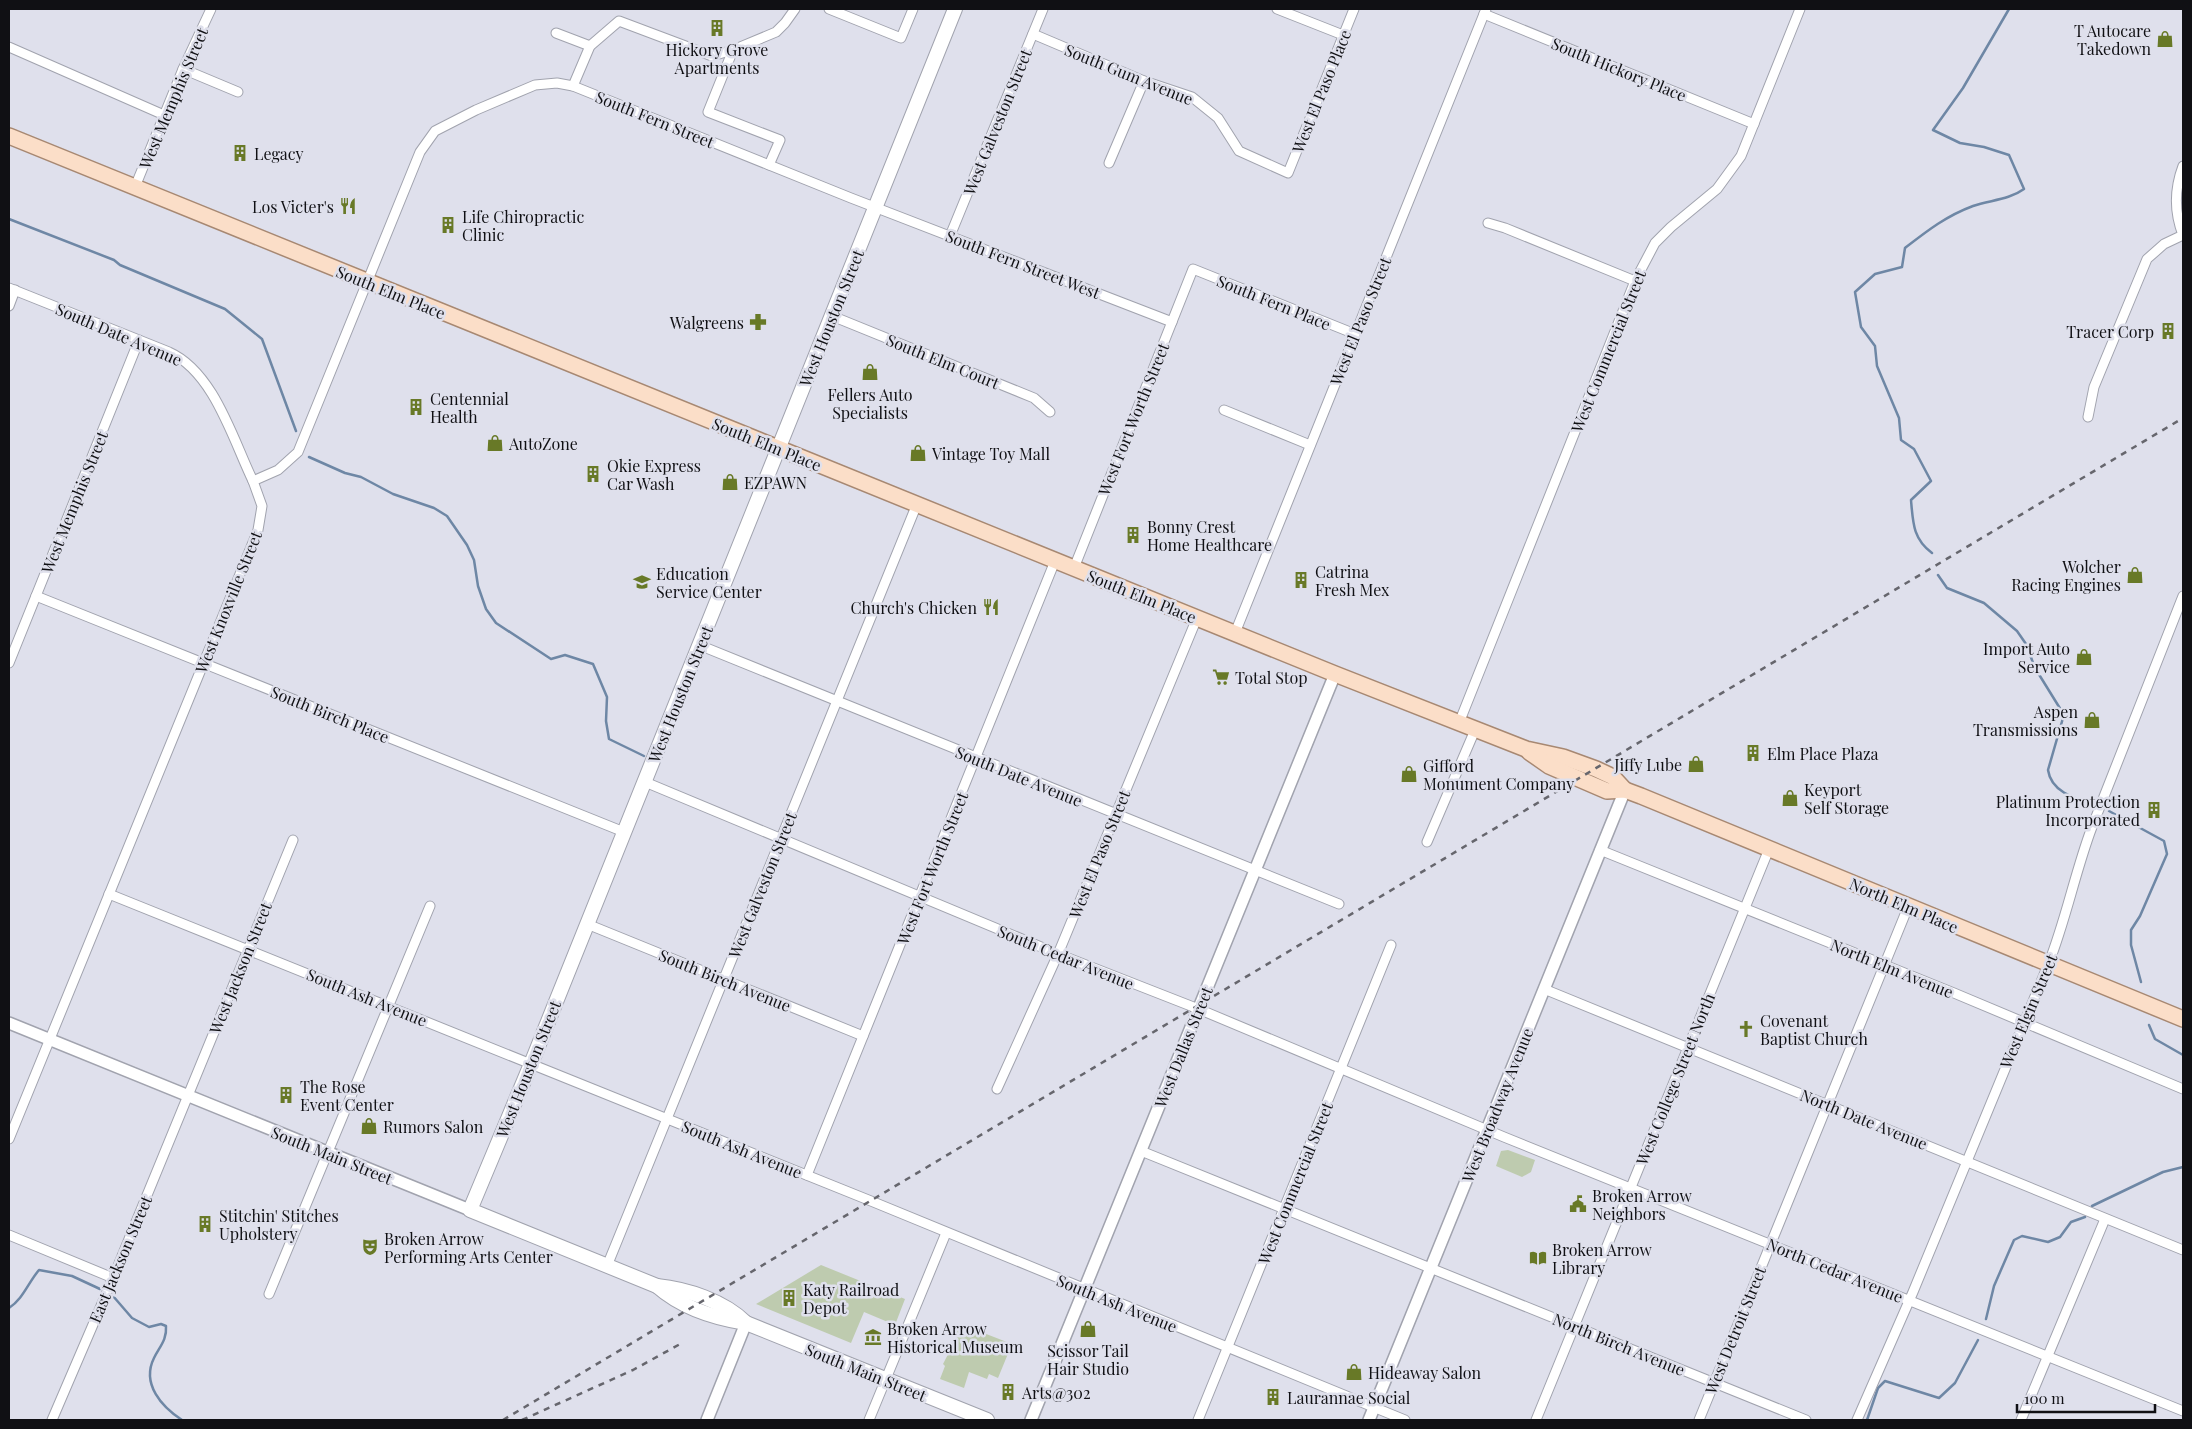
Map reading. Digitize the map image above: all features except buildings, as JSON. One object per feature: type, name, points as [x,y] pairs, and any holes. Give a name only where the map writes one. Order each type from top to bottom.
[{"type":"main road","name":"West Houston Street","points":[[470,1210],[645,782],[954,9]]},
{"type":"main road","name":"South Elm Place","points":[[9,136],[1334,674],[1526,749],[1563,757],[1596,769],[1613,777],[1624,790]]},
{"type":"main road","name":"North Elm Place","points":[[1624,790],[2183,1019]]},
{"type":"main road","name":"South Main Street","points":[[470,1210],[657,1286],[673,1300],[718,1318],[746,1323],[987,1420]]},
{"type":"street","name":"West Memphis Street","points":[[135,188],[183,69],[211,9]]},
{"type":"street","points":[[573,86],[590,46],[619,21],[712,56],[733,50],[776,32],[786,23],[795,9]]},
{"type":"street","points":[[829,9],[901,38],[914,9]]},
{"type":"street","name":"West Galveston Street","points":[[950,236],[1043,9]]},
{"type":"street","points":[[1277,9],[1343,35]]},
{"type":"street","name":"West El Paso Place","points":[[1288,173],[1354,9]]},
{"type":"street","name":"West Commercial Street","points":[[1459,723],[1635,281],[1655,244],[1671,227],[1717,189],[1730,174],[1741,156],[1800,9]]},
{"type":"street","name":"South Hickory Place","points":[[1485,11],[1754,124]]},
{"type":"street","name":"West El Paso Street","points":[[1235,633],[1485,11]]},
{"type":"street","points":[[556,33],[590,46]]},
{"type":"street","name":"South Gum Avenue","points":[[1033,34],[1144,81],[1192,97],[1218,118],[1239,151],[1288,173]]},
{"type":"street","points":[[9,47],[164,115]]},
{"type":"street","points":[[733,50],[708,112],[780,140],[769,165]]},
{"type":"street","points":[[183,69],[238,92]]},
{"type":"street","points":[[1109,163],[1144,81]]},
{"type":"street","name":"South Fern Street","points":[[368,282],[420,152],[435,131],[476,110],[535,85],[557,83],[573,86],[875,207]]},
{"type":"street","points":[[2088,417],[2094,387],[2147,259],[2164,244],[2183,236],[2177,217],[2176,199],[2183,166]]},
{"type":"street","name":"South Fern Street West","points":[[875,207],[1172,322]]},
{"type":"street","points":[[1488,223],[1505,228],[1635,281]]},
{"type":"street","name":"South Fern Place","points":[[1193,269],[1355,334]]},
{"type":"street","name":"West Fort Worth Street","points":[[1074,568],[1193,269]]},
{"type":"street","points":[[253,481],[278,470],[298,452],[368,282]]},
{"type":"street","points":[[9,306],[12,289]]},
{"type":"street","name":"South Date Avenue","points":[[12,289],[180,357],[202,378],[218,405],[253,481]]},
{"type":"street","name":"South Elm Court","points":[[832,316],[1034,398],[1050,412]]},
{"type":"street","name":"West Memphis Street","points":[[9,663],[139,340]]},
{"type":"street","points":[[1224,410],[1310,445]]},
{"type":"street","name":"West Knoxville Street","points":[[9,1139],[261,523],[260,499],[253,481]]},
{"type":"street","name":"West Galveston Street","points":[[607,1266],[917,504]]},
{"type":"street","name":"West Fort Worth Street","points":[[808,1175],[1055,561]]},
{"type":"street","name":"South Birch Place","points":[[36,596],[624,832]]},
{"type":"street","name":"West Elgin Street","points":[[1857,1420],[1910,1300],[2048,964],[2064,922],[2081,855],[2183,596]]},
{"type":"street","name":"West El Paso Street","points":[[997,1089],[1058,954],[1197,618]]},
{"type":"street","name":"South Date Avenue","points":[[699,645],[1115,815],[1339,904]]},
{"type":"street","name":"West Dallas Street","points":[[1031,1420],[1334,674]]},
{"type":"street","points":[[1427,842],[1475,730]]},
{"type":"street","name":"South Cedar Avenue","points":[[645,782],[780,840],[1198,1009],[1488,1130]]},
{"type":"street","name":"West Broadway Avenue","points":[[1369,1420],[1488,1130],[1624,790]]},
{"type":"street","name":"West Jackson Street","points":[[188,1096],[293,840]]},
{"type":"street","name":"West College Street North","points":[[1536,1420],[1769,849]]},
{"type":"street","name":"North Elm Avenue","points":[[1600,850],[1883,964],[2183,1089]]},
{"type":"street","name":"South Ash Avenue","points":[[109,894],[808,1175],[1084,1290],[1405,1420]]},
{"type":"street","points":[[269,1294],[329,1154],[430,906]]},
{"type":"street","name":"West Detroit Street","points":[[1698,1420],[1883,964],[1908,907]]},
{"type":"street","name":"South Birch Avenue","points":[[587,924],[863,1036]]},
{"type":"street","name":"West Commercial Street","points":[[1198,1420],[1392,945]]},
{"type":"street","name":"North Date Avenue","points":[[1544,989],[2183,1250]]},
{"type":"street","name":"South Main Street","points":[[9,1023],[470,1210]]},
{"type":"street","name":"East Jackson Street","points":[[52,1420],[188,1096]]},
{"type":"street","name":"North Cedar Avenue","points":[[1488,1130],[2183,1411]]},
{"type":"street","points":[[1141,1151],[1431,1268]]},
{"type":"street","points":[[2021,1420],[2105,1219]]},
{"type":"street","points":[[869,1420],[946,1233]]},
{"type":"street","points":[[9,1235],[113,1278]]},
{"type":"street","name":"North Birch Avenue","points":[[1431,1268],[1806,1420]]},
{"type":"street","points":[[707,1420],[746,1323]]},
{"type":"green space","points":[[1508,1150],[1535,1160],[1531,1172],[1522,1177],[1496,1166],[1501,1151]]},
{"type":"green space","points":[[821,1265],[905,1299],[895,1325],[864,1312],[851,1343],[756,1304]]},
{"type":"green space","points":[[963,1325],[1012,1344],[998,1378],[989,1374],[987,1379],[969,1372],[964,1388],[940,1379],[945,1366],[943,1364],[957,1337],[954,1336],[957,1330],[961,1330]]},
{"type":"waterway","points":[[1932,553],[1921,542],[1915,530],[1911,500],[1931,481],[1914,449],[1901,440],[1899,418],[1877,366],[1875,346],[1861,327],[1855,292],[1875,274],[1902,267],[1905,248],[1945,219],[1973,206],[2006,198],[2024,189],[2009,155],[1984,147],[1960,143],[1933,130],[1963,88],[2009,9]]},
{"type":"waterway","points":[[9,219],[114,260],[120,265],[225,309],[262,339],[296,431]]},
{"type":"waterway","points":[[309,457],[345,473],[361,477],[393,494],[434,508],[447,516],[467,545],[474,560],[478,586],[486,609],[496,623],[551,659],[565,655],[593,664],[607,697],[606,721],[609,739],[644,756]]},
{"type":"waterway","points":[[1938,575],[1947,588],[1984,603],[2017,631],[2026,644],[2035,668],[2061,710],[2063,718],[2048,770],[2050,777],[2053,783],[2064,792],[2077,799],[2091,803]]},
{"type":"waterway","points":[[2109,811],[2164,841],[2167,854],[2140,916],[2131,930],[2131,945],[2141,982]]},
{"type":"waterway","points":[[2149,1025],[2155,1039],[2183,1055]]},
{"type":"waterway","points":[[2092,1206],[2163,1172],[2183,1167]]},
{"type":"waterway","points":[[1986,1319],[1994,1286],[2014,1240],[2022,1236],[2048,1242],[2060,1237],[2071,1222],[2085,1217]]},
{"type":"waterway","points":[[9,1308],[22,1295],[39,1270],[72,1276],[100,1289]]},
{"type":"waterway","points":[[113,1296],[132,1318],[149,1327],[161,1324],[166,1326],[164,1339],[154,1358],[150,1377],[152,1386],[161,1402],[182,1420]]},
{"type":"waterway","points":[[1867,1420],[1878,1388],[1885,1381],[1939,1398],[1955,1383],[1978,1340]]},
{"type":"railway","points":[[503,1420],[2183,418]]},
{"type":"railway","points":[[522,1420],[633,1370],[682,1343]]},
{"type":"place","name":"Hickory Grove Apartments","points":[[717,28]]},
{"type":"place","name":"T Autocare Takedown","points":[[2165,39]]},
{"type":"place","name":"Legacy","points":[[240,153]]},
{"type":"place","name":"Los Victer's","points":[[348,206]]},
{"type":"place","name":"Life Chiropractic Clinic","points":[[448,225]]},
{"type":"place","name":"Walgreens","points":[[758,322]]},
{"type":"place","name":"Tracer Corp","points":[[2168,331]]},
{"type":"place","name":"Fellers Auto Specialists","points":[[870,372]]},
{"type":"place","name":"Centennial Health","points":[[416,407]]},
{"type":"place","name":"AutoZone","points":[[495,443]]},
{"type":"place","name":"Vintage Toy Mall","points":[[918,453]]},
{"type":"place","name":"Okie Express Car Wash","points":[[593,474]]},
{"type":"place","name":"EZPAWN","points":[[730,482]]},
{"type":"place","name":"Bonny Crest Home Healthcare","points":[[1133,535]]},
{"type":"place","name":"Wolcher Racing Engines","points":[[2135,575]]},
{"type":"place","name":"Catrina Fresh Mex","points":[[1301,580]]},
{"type":"place","name":"Education Service Center","points":[[642,582]]},
{"type":"place","name":"Church's Chicken","points":[[991,607]]},
{"type":"place","name":"Import Auto Service","points":[[2084,657]]},
{"type":"place","name":"Total Stop","points":[[1221,677]]},
{"type":"place","name":"Aspen Transmissions","points":[[2092,720]]},
{"type":"place","name":"Elm Place Plaza","points":[[1753,753]]},
{"type":"place","name":"Jiffy Lube","points":[[1696,764]]},
{"type":"place","name":"Gifford Monument Company","points":[[1409,774]]},
{"type":"place","name":"Keyport Self Storage","points":[[1790,798]]},
{"type":"place","name":"Platinum Protection Incorporated","points":[[2154,810]]},
{"type":"place","name":"Covenant Baptist Church","points":[[1746,1029]]},
{"type":"place","name":"The Rose Event Center","points":[[286,1095]]},
{"type":"place","name":"Rumors Salon","points":[[369,1126]]},
{"type":"place","name":"Broken Arrow Neighbors","points":[[1578,1204]]},
{"type":"place","name":"Stitchin' Stitches Upholstery","points":[[205,1224]]},
{"type":"place","name":"Broken Arrow Performing Arts Center","points":[[370,1247]]},
{"type":"place","name":"Broken Arrow Library","points":[[1538,1258]]},
{"type":"place","name":"Katy Railroad Depot","points":[[789,1298]]},
{"type":"place","name":"Scissor Tail Hair Studio","points":[[1088,1329]]},
{"type":"place","name":"Broken Arrow Historical Museum","points":[[873,1337]]},
{"type":"place","name":"Hideaway Salon","points":[[1354,1372]]},
{"type":"place","name":"Arts@302","points":[[1008,1392]]},
{"type":"place","name":"Laurannae Social","points":[[1273,1397]]}]
